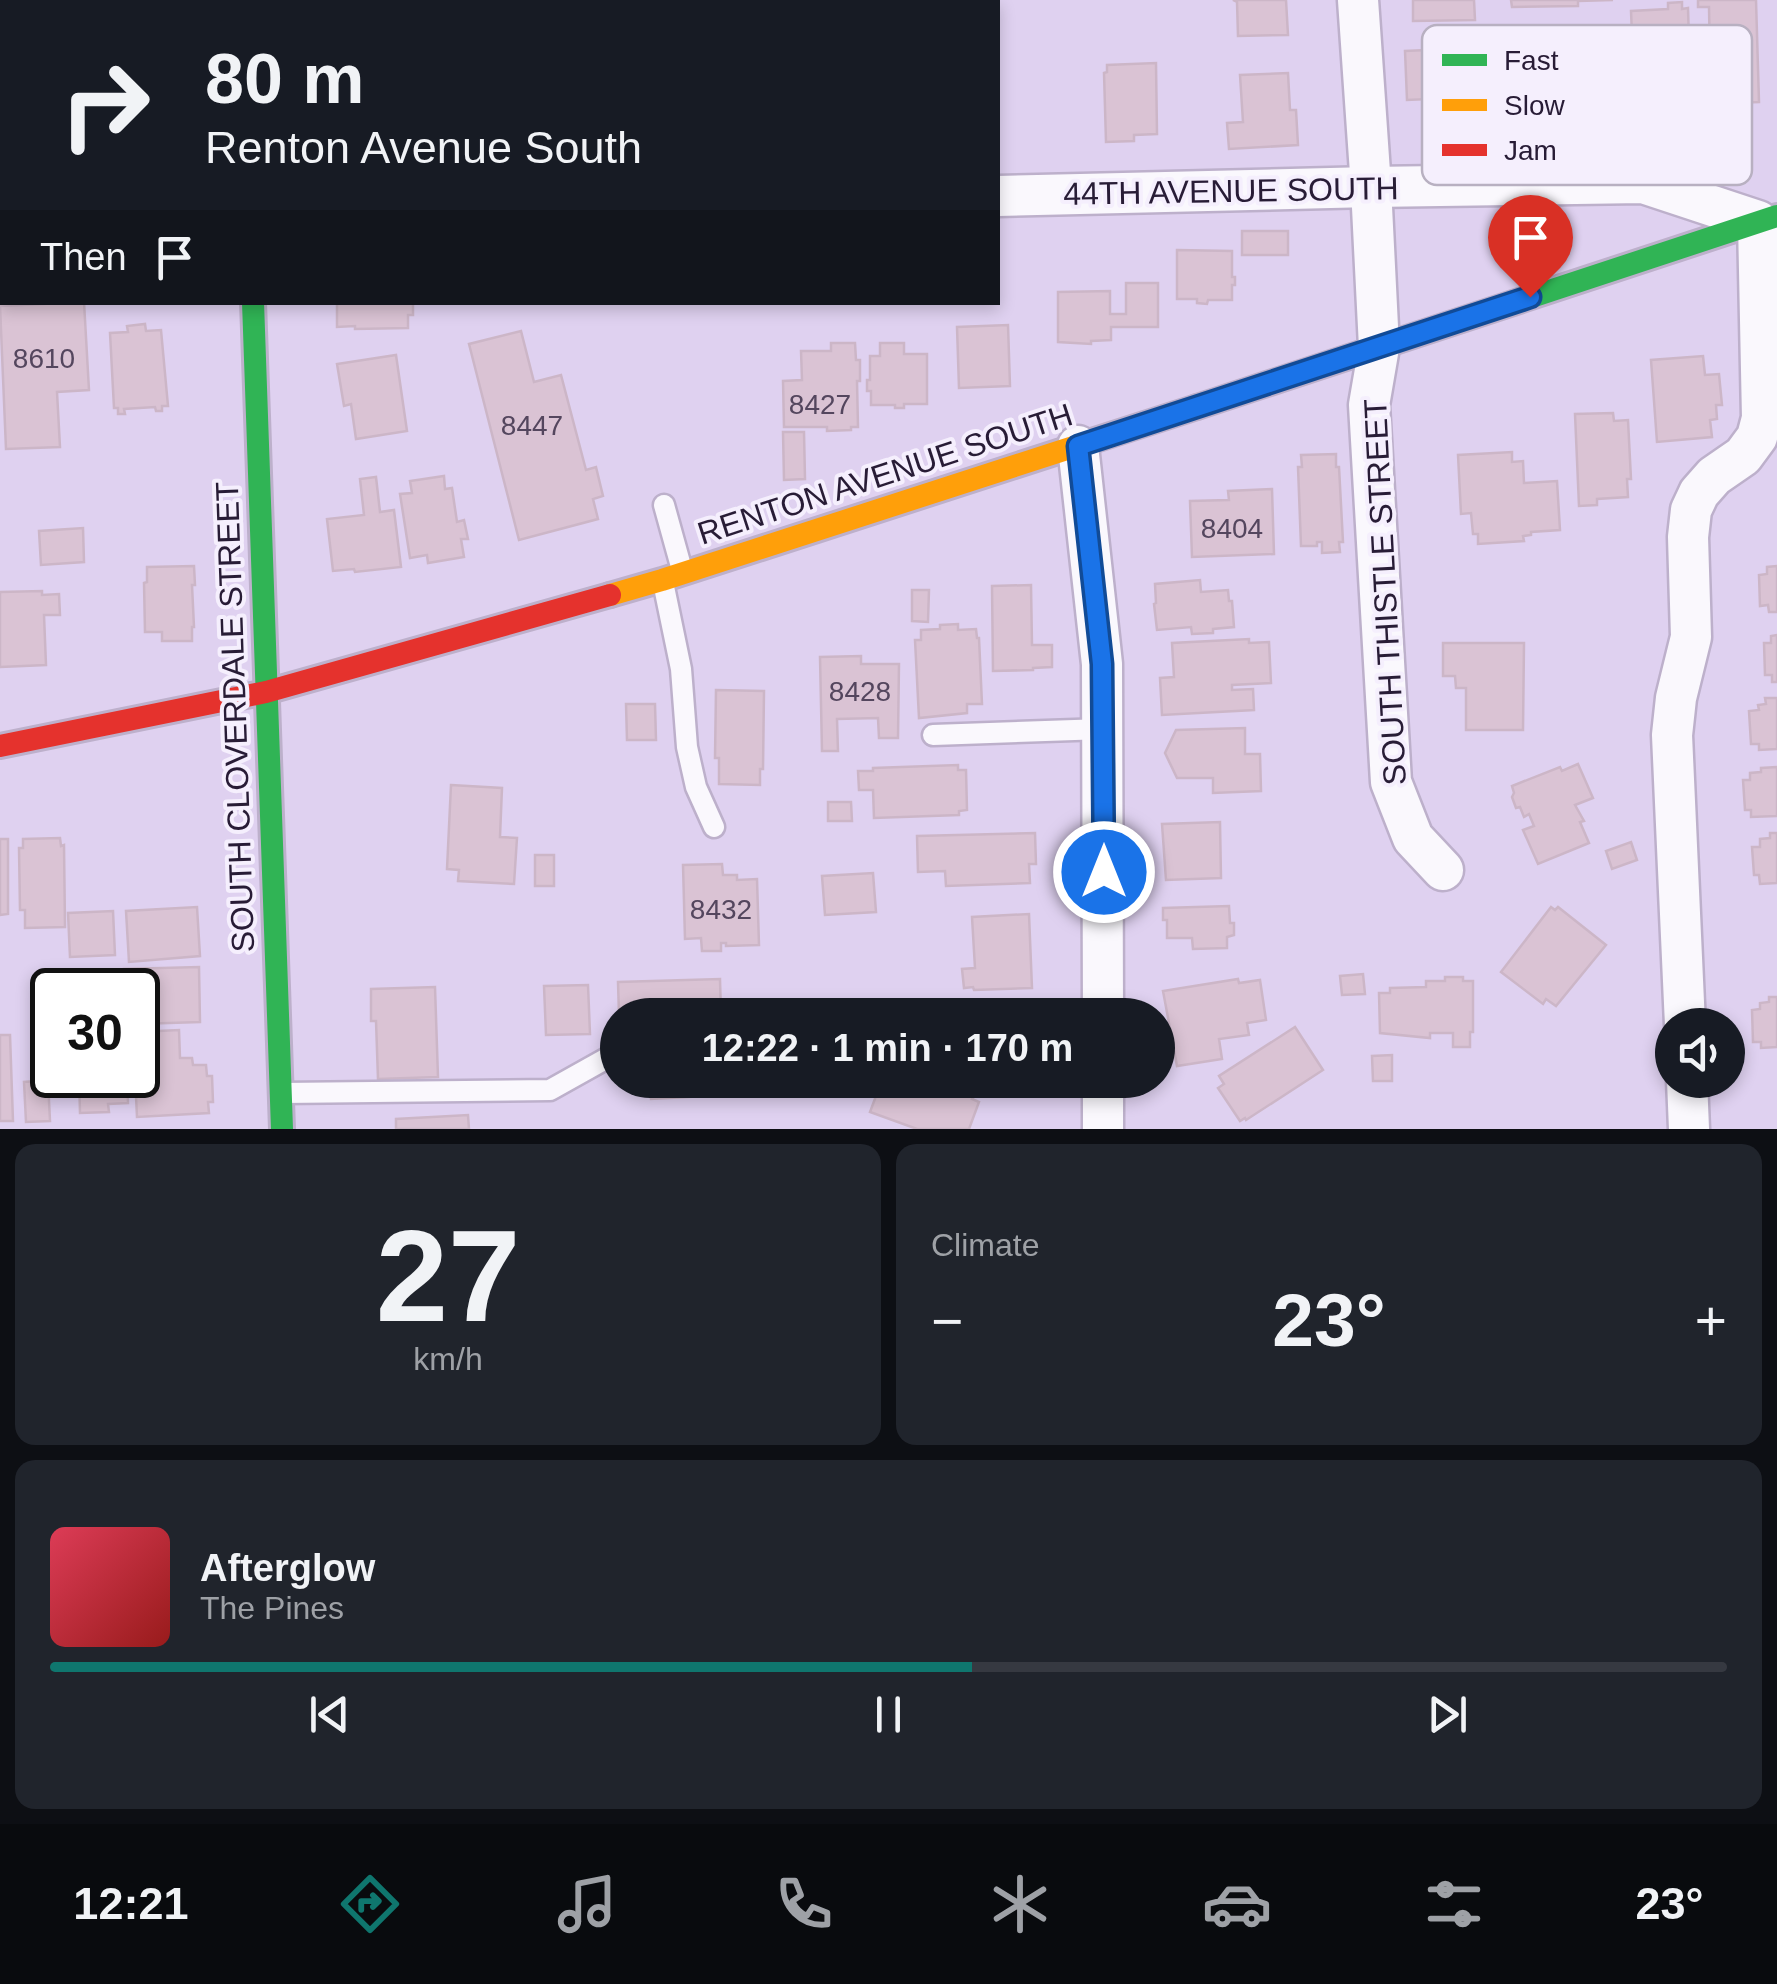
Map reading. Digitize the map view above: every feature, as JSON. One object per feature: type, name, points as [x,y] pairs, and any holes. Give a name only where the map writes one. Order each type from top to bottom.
[{"type":"main road","name":"RENTON AVENUE SOUTH","points":[[0,746],[266,692],[673,576],[1768,219]]},
{"type":"main road","name":"SOUTH CLOVERDALE STREET","points":[[253,305],[282,1129]]},
{"type":"street","name":"SOUTH THISTLE STREET","points":[[1358,0],[1378,348],[1369,405],[1391,782],[1412,838],[1444,870]]},
{"type":"street","name":"44TH AVENUE SOUTH","points":[[1000,196],[1462,185]]},
{"type":"street","name":"44TH AVENUE SOUTH","points":[[1650,185],[1768,219]]},
{"type":"street","points":[[1684,1008],[1672,735],[1676,698],[1691,637],[1690,510],[1714,476],[1744,456],[1757,437],[1762,418],[1768,219]]},
{"type":"street","points":[[1078,446],[1102,664],[1103,998]]},
{"type":"street","points":[[1103,1098],[1103,1129]]},
{"type":"street","points":[[1688,1098],[1689,1129]]},
{"type":"lane","points":[[664,504],[687,748],[696,787],[714,826]]},
{"type":"lane","points":[[933,735],[1104,729]]},
{"type":"lane","points":[[280,1093],[550,1090],[600,1062]]},
{"type":"building","points":[[1233,0],[1286,0],[1288,35],[1238,36],[1237,2]]},
{"type":"building","points":[[1413,0],[1474,0],[1475,20],[1413,21]]},
{"type":"building","points":[[1511,0],[1613,0],[1578,1],[1578,6],[1512,7]]},
{"type":"building","points":[[1698,0],[1756,0],[1759,102],[1752,102],[1752,25],[1709,25],[1709,7],[1698,7]]},
{"type":"building","points":[[1682,2],[1682,9],[1688,8],[1689,25],[1632,25],[1631,11],[1668,9],[1668,3]]},
{"type":"building","points":[[1422,50],[1422,99],[1407,100],[1405,51]]},
{"type":"building","points":[[1156,63],[1157,134],[1134,135],[1134,141],[1106,142],[1107,65]]},
{"type":"building","points":[[1288,73],[1290,110],[1296,110],[1298,145],[1229,149],[1227,123],[1243,122],[1240,75]]},
{"type":"building","points":[[1242,231],[1288,231],[1288,255],[1242,255]]},
{"type":"building","points":[[1177,250],[1232,251],[1232,300],[1208,300],[1207,304],[1197,303],[1197,299],[1177,299]]},
{"type":"building","points":[[1126,283],[1158,283],[1158,327],[1111,327],[1111,340],[1091,344],[1058,342],[1058,292],[1110,291],[1110,314],[1126,314]]},
{"type":"building","points":[[84,305],[89,390],[57,392],[60,447],[6,449],[0,306]]},
{"type":"building","points":[[337,305],[413,305],[408,328],[337,327]]},
{"type":"building","points":[[145,324],[146,331],[161,330],[168,406],[162,406],[162,411],[155,407],[124,409],[125,414],[118,414],[118,408],[114,408],[110,333],[128,332],[127,326]]},
{"type":"building","points":[[1008,325],[1010,386],[959,388],[957,327]]},
{"type":"building","points":[[521,331],[534,382],[561,375],[586,470],[596,467],[603,496],[593,499],[598,519],[519,540],[469,344]]},
{"type":"building","points":[[831,343],[855,343],[856,360],[860,360],[858,427],[827,431],[827,427],[784,427],[783,381],[802,380],[801,351],[831,351]]},
{"type":"building","points":[[880,343],[904,343],[904,354],[927,354],[927,404],[904,404],[904,408],[871,405],[871,391],[867,391],[870,356],[880,356]]},
{"type":"building","points":[[396,355],[407,431],[356,439],[351,404],[344,406],[337,364]]},
{"type":"building","points":[[1703,356],[1705,375],[1719,374],[1722,405],[1716,405],[1717,419],[1710,420],[1712,437],[1657,442],[1651,360]]},
{"type":"building","points":[[1613,413],[1614,421],[1628,420],[1628,497],[1597,499],[1597,505],[1579,506],[1575,414]]},
{"type":"building","points":[[783,432],[804,432],[805,479],[784,480]]},
{"type":"building","points":[[1512,452],[1512,462],[1523,461],[1524,483],[1557,481],[1560,530],[1531,532],[1523,536],[1524,541],[1478,544],[1471,513],[1461,514],[1458,455]]},
{"type":"building","points":[[1336,454],[1343,542],[1339,542],[1340,552],[1322,553],[1322,542],[1301,546],[1298,467],[1302,467],[1301,455]]},
{"type":"building","points":[[444,476],[445,489],[452,488],[457,522],[464,520],[468,539],[461,539],[464,557],[428,563],[427,555],[410,558],[400,494],[412,493],[410,481]]},
{"type":"building","points":[[376,477],[380,512],[394,510],[401,567],[333,571],[327,519],[364,515],[360,479]]},
{"type":"building","points":[[1272,489],[1274,554],[1192,557],[1190,501],[1229,500],[1228,491]]},
{"type":"building","points":[[83,528],[84,562],[41,565],[39,531]]},
{"type":"building","points":[[194,566],[192,641],[162,641],[162,632],[145,632],[147,567]]},
{"type":"building","points":[[1777,566],[1777,612],[1769,612],[1768,605],[1760,606],[1759,575],[1767,574],[1767,567]]},
{"type":"building","points":[[1200,580],[1201,592],[1228,590],[1234,627],[1192,634],[1191,627],[1157,630],[1155,584]]},
{"type":"building","points":[[1031,585],[1032,645],[1052,645],[1052,667],[993,671],[992,586]]},
{"type":"building","points":[[912,590],[929,590],[928,622],[912,621]]},
{"type":"building","points":[[42,591],[42,595],[59,594],[60,615],[44,615],[46,665],[0,667],[0,592]]},
{"type":"building","points":[[958,624],[958,630],[976,629],[979,638],[982,704],[967,704],[967,713],[919,718],[915,640],[921,640],[921,630]]},
{"type":"building","points":[[1777,635],[1777,682],[1772,682],[1772,675],[1765,675],[1764,643],[1771,643],[1771,636]]},
{"type":"building","points":[[1249,639],[1249,643],[1269,642],[1271,683],[1232,685],[1232,690],[1253,689],[1254,710],[1162,715],[1160,678],[1174,677],[1172,643]]},
{"type":"building","points":[[1443,643],[1524,643],[1523,730],[1466,730],[1466,688],[1456,688],[1455,676],[1443,676]]},
{"type":"building","points":[[861,656],[861,664],[899,664],[898,738],[879,738],[878,718],[837,719],[838,751],[822,751],[820,657]]},
{"type":"building","points":[[716,690],[764,691],[760,785],[719,784],[719,758],[715,758]]},
{"type":"building","points":[[1765,698],[1777,698],[1777,749],[1759,750],[1759,744],[1751,744],[1749,711],[1759,710],[1758,705],[1766,704]]},
{"type":"building","points":[[626,704],[655,704],[656,740],[627,740]]},
{"type":"building","points":[[1245,728],[1245,754],[1260,754],[1261,791],[1213,793],[1213,778],[1177,778],[1165,753],[1176,730]]},
{"type":"building","points":[[1578,764],[1593,798],[1575,805],[1589,843],[1538,864],[1523,830],[1534,826],[1529,814],[1524,817],[1520,807],[1516,808],[1512,786]]},
{"type":"building","points":[[958,765],[958,770],[966,770],[967,810],[959,811],[959,815],[874,818],[873,790],[859,790],[858,771]]},
{"type":"building","points":[[1777,767],[1777,816],[1751,817],[1751,810],[1745,810],[1743,780],[1750,780],[1750,773],[1761,772],[1761,768]]},
{"type":"building","points":[[451,785],[502,788],[500,837],[517,838],[514,884],[458,881],[459,870],[447,869]]},
{"type":"building","points":[[828,802],[851,802],[852,821],[828,821]]},
{"type":"building","points":[[1220,822],[1221,878],[1166,880],[1162,824]]},
{"type":"building","points":[[1035,833],[1036,864],[1029,864],[1030,883],[946,886],[945,871],[918,872],[917,836]]},
{"type":"building","points":[[1770,833],[1777,833],[1777,883],[1760,884],[1759,875],[1754,875],[1752,847],[1760,847],[1760,839],[1770,838]]},
{"type":"building","points":[[60,838],[61,846],[64,845],[65,927],[25,928],[25,910],[20,910],[19,848],[23,848],[23,839]]},
{"type":"building","points":[[0,839],[8,839],[8,914],[0,915]]},
{"type":"building","points":[[1631,842],[1637,860],[1612,869],[1606,851]]},
{"type":"building","points":[[535,855],[554,855],[554,886],[535,886]]},
{"type":"building","points":[[722,864],[723,875],[737,875],[737,880],[757,879],[759,945],[721,943],[721,951],[702,951],[701,938],[685,939],[683,865]]},
{"type":"building","points":[[873,873],[876,912],[825,915],[822,876]]},
{"type":"building","points":[[1229,906],[1234,935],[1227,937],[1227,948],[1193,949],[1192,938],[1167,938],[1163,908]]},
{"type":"building","points":[[197,907],[200,956],[129,962],[126,911]]},
{"type":"building","points":[[1551,907],[1558,907],[1606,945],[1556,1006],[1546,999],[1543,1004],[1501,972]]},
{"type":"building","points":[[113,911],[115,955],[70,957],[68,913]]},
{"type":"building","points":[[1029,914],[1032,988],[964,988],[962,969],[975,968],[972,917]]},
{"type":"building","points":[[199,967],[200,1022],[160,1023],[160,968]]},
{"type":"building","points":[[1363,974],[1365,994],[1342,995],[1340,976]]},
{"type":"building","points":[[1445,977],[1473,981],[1470,1047],[1453,1047],[1453,1033],[1430,1033],[1430,1038],[1380,1033],[1379,993],[1390,993],[1390,988],[1426,987],[1426,981],[1445,981]]},
{"type":"building","points":[[720,979],[721,998],[618,998],[618,982]]},
{"type":"building","points":[[1238,979],[1239,983],[1260,980],[1266,1020],[1247,1023],[1249,1035],[1219,1039],[1222,1059],[1177,1066],[1175,998],[1164,998],[1163,991]]},
{"type":"building","points":[[588,985],[590,1034],[546,1035],[544,986]]},
{"type":"building","points":[[435,987],[438,1077],[378,1079],[371,989]]},
{"type":"building","points":[[1769,997],[1777,997],[1777,1047],[1761,1048],[1761,1042],[1753,1042],[1752,1010],[1760,1009],[1760,1003],[1769,1002]]},
{"type":"building","points":[[1295,1027],[1323,1070],[1240,1121],[1218,1088],[1224,1084],[1219,1076]]},
{"type":"building","points":[[179,1030],[180,1058],[192,1058],[193,1065],[206,1065],[207,1076],[212,1076],[213,1102],[208,1102],[209,1113],[137,1117],[136,1098],[160,1098],[160,1031]]},
{"type":"building","points":[[0,1035],[10,1035],[13,1121],[0,1121]]},
{"type":"building","points":[[1392,1055],[1392,1081],[1373,1081],[1372,1056]]},
{"type":"building","points":[[24,1082],[30,1082],[30,1098],[49,1098],[50,1121],[26,1122]]},
{"type":"building","points":[[80,1098],[128,1098],[128,1103],[108,1104],[109,1112],[80,1113]]},
{"type":"building","points":[[875,1098],[973,1098],[979,1102],[969,1129],[917,1129],[870,1112]]},
{"type":"building","points":[[468,1115],[469,1129],[396,1129],[396,1119]]},
{"type":"traffic: fast","points":[[1197,407],[1777,216]]},
{"type":"traffic: fast","points":[[253,305],[282,1129]]},
{"type":"traffic: slow","points":[[610,595],[1197,407]]},
{"type":"traffic: jam","points":[[0,746],[266,692],[610,595]]},
{"type":"route","points":[[1104,872],[1102,664],[1078,446],[1530,297]]}]
